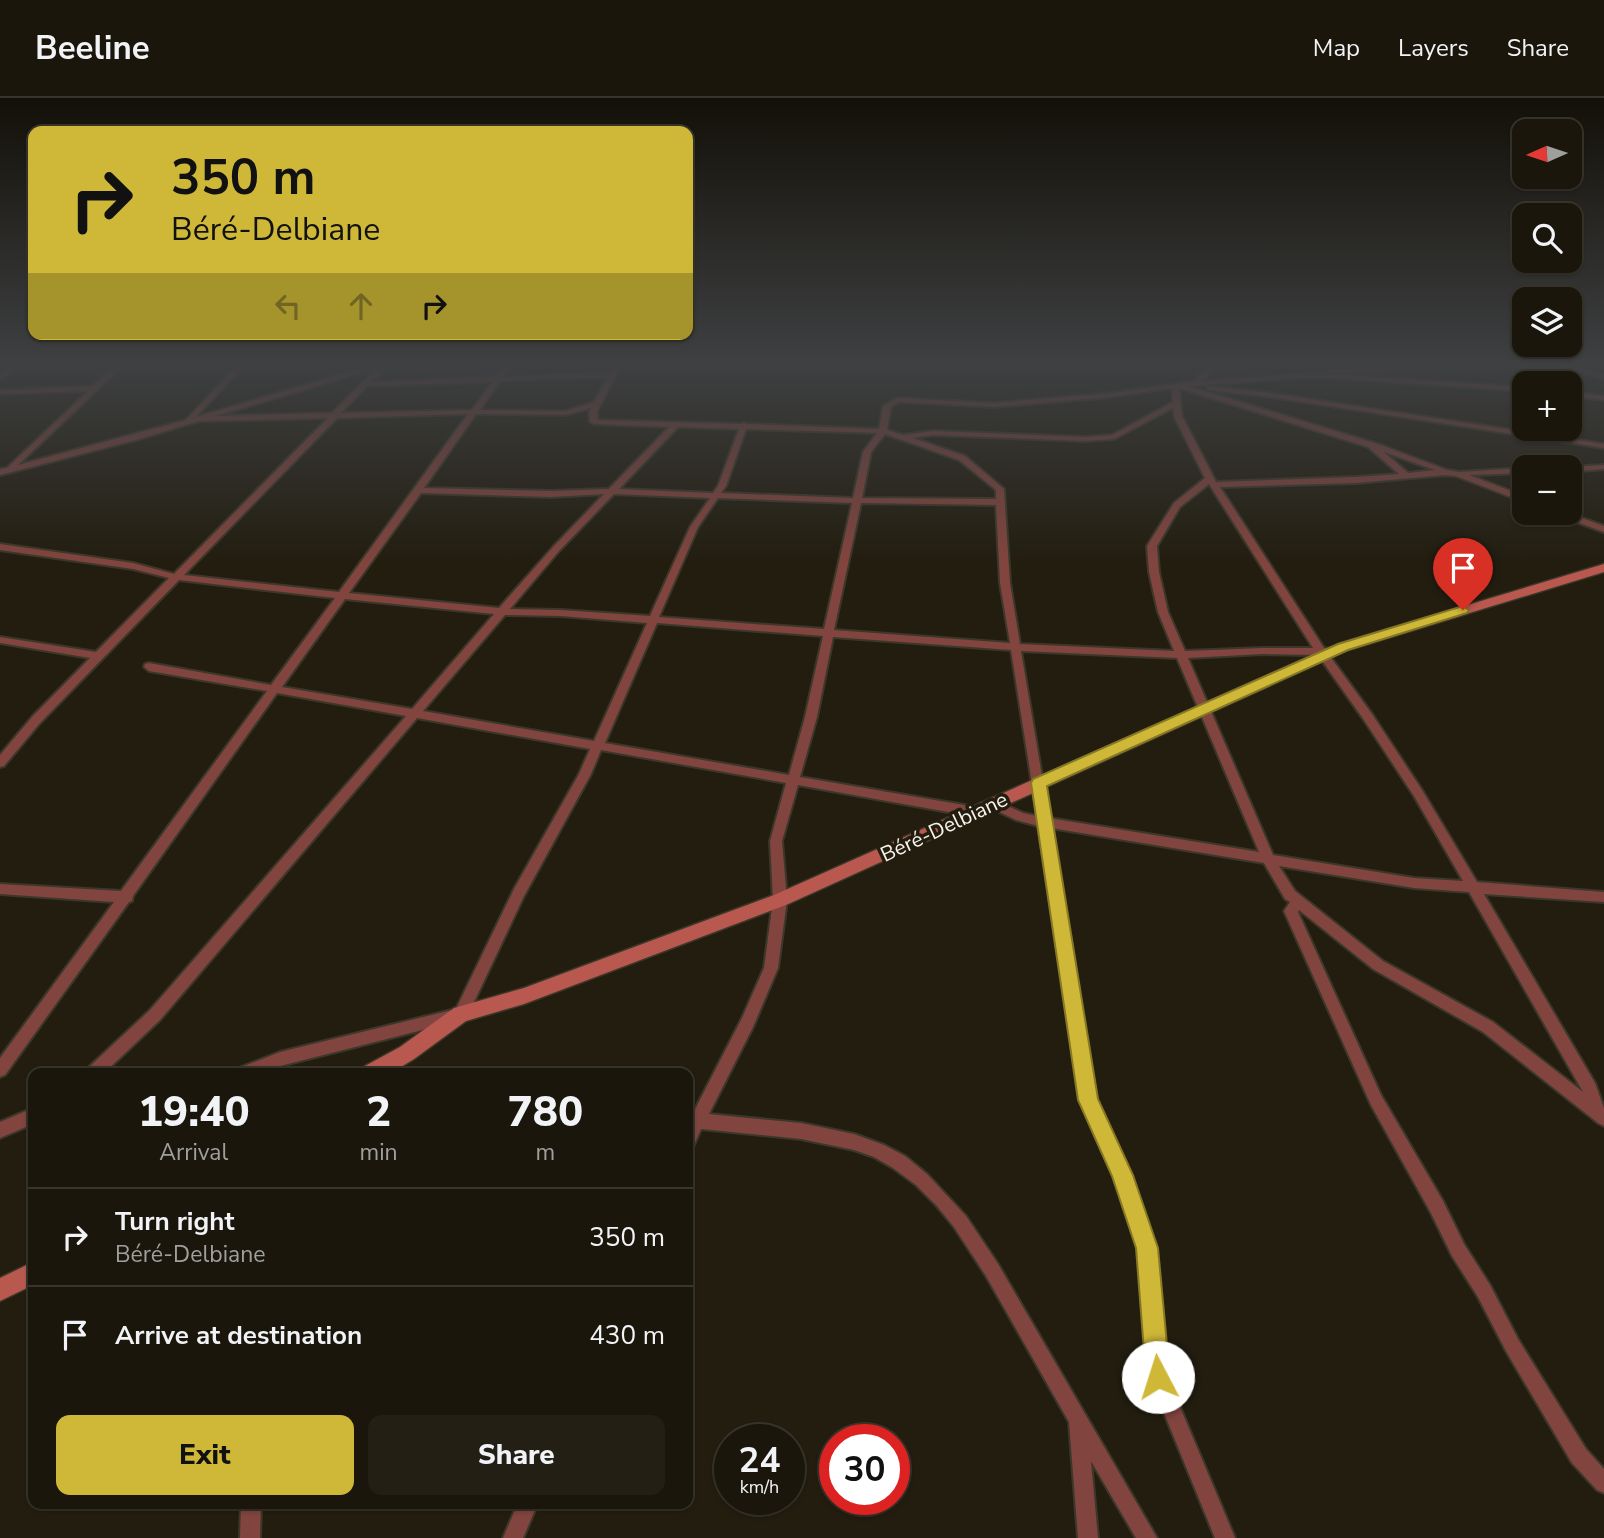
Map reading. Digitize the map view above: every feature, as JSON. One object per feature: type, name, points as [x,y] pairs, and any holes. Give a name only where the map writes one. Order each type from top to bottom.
[{"type":"street","points":[[11,467],[51,429]]},
{"type":"street","points":[[0,472],[159,429]]},
{"type":"street","points":[[0,763],[36,720],[321,429]]},
{"type":"street","points":[[0,1070],[463,429]]},
{"type":"street","points":[[98,1068],[155,1015],[555,549],[671,429]]},
{"type":"street","points":[[257,1068],[280,1059],[461,1014],[519,893],[598,746],[694,527],[722,486],[742,429]]},
{"type":"street","points":[[861,429],[883,430],[962,458],[1000,489],[1005,583],[1088,1100],[1122,1175],[1147,1248],[1158,1377],[1225,1538]]},
{"type":"street","points":[[902,437],[933,433],[1085,439],[1115,437],[1129,429]]},
{"type":"street","points":[[1185,429],[1212,482],[1368,717],[1473,886],[1590,1088],[1599,1112]]},
{"type":"street","points":[[1318,429],[1458,474],[1512,494]]},
{"type":"street","points":[[1494,429],[1604,446]]},
{"type":"street","points":[[693,1129],[748,1022],[771,968],[780,900],[776,841],[811,717],[867,452],[883,430]]},
{"type":"street","points":[[1372,446],[1406,475]]},
{"type":"street","points":[[1582,468],[1604,467]]},
{"type":"street","points":[[1458,474],[1512,471]]},
{"type":"street","points":[[1445,472],[1212,482],[1177,505],[1152,546],[1163,612],[1269,861],[1290,895],[1378,965],[1488,1027],[1599,1112]]},
{"type":"street","points":[[420,490],[551,494],[612,491],[858,502],[1000,502]]},
{"type":"street","points":[[1582,521],[1604,529]]},
{"type":"street","points":[[0,547],[133,566],[176,577],[503,612],[654,620],[1015,647],[1181,655],[1325,653]]},
{"type":"street","name":"Béré-Delbiane","points":[[381,1068],[407,1053],[461,1014],[524,996],[780,900],[1325,653],[1604,568]]},
{"type":"street","points":[[0,640],[99,656]]},
{"type":"street","points":[[149,667],[976,813]]},
{"type":"street","points":[[993,804],[1020,817],[1043,822],[1269,861],[1414,883],[1604,897]]},
{"type":"street","points":[[0,889],[127,897]]},
{"type":"street","points":[[1298,902],[1291,911],[1376,1100],[1512,1345],[1579,1456],[1604,1483]]},
{"type":"street","points":[[399,1068],[407,1053]]},
{"type":"street","points":[[0,1130],[28,1118]]},
{"type":"street","points":[[697,1121],[846,1140],[898,1162],[929,1189],[965,1228],[1147,1538]]},
{"type":"street","points":[[0,1290],[28,1276]]},
{"type":"street","points":[[1077,1418],[1088,1538]]},
{"type":"street","points":[[250,1538],[251,1509]]},
{"type":"street","points":[[513,1538],[525,1509]]},
{"type":"route","points":[[1158,1377],[1147,1248],[1122,1175],[1088,1100],[1038,783],[1343,647],[1463,610]]}]
